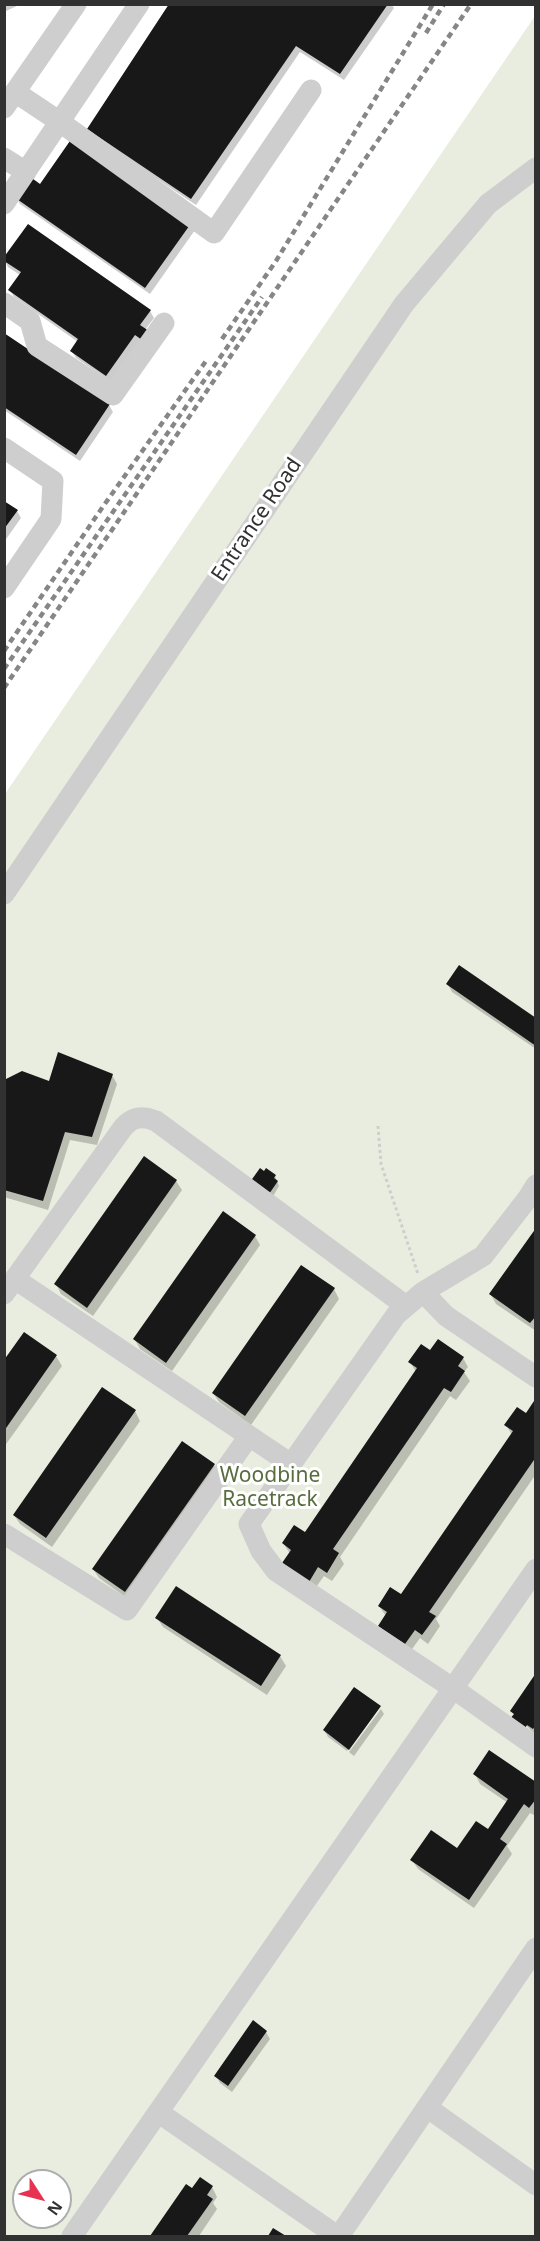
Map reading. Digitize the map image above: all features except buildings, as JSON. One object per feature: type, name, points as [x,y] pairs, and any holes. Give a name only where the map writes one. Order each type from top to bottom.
[{"type":"street","points":[[76,4],[10,100],[60,122],[214,233],[311,90]]},
{"type":"street","points":[[4,204],[139,4]]},
{"type":"street","points":[[4,158],[26,172]]},
{"type":"street","name":"Entrance Road","points":[[4,894],[404,304],[488,204],[536,168]]},
{"type":"street","points":[[4,303],[30,321],[37,346],[113,395],[164,323]]},
{"type":"street","points":[[4,448],[53,481],[51,519],[4,588]]},
{"type":"street","points":[[291,1464],[10,1286],[127,1123],[141,1117],[156,1120],[406,1306]]},
{"type":"street","points":[[536,1185],[483,1256],[423,1292],[396,1315],[249,1524],[261,1551],[276,1571],[454,1689],[536,1747]]},
{"type":"street","points":[[423,1292],[446,1316],[536,1377]]},
{"type":"street","points":[[4,1534],[127,1610],[249,1436]]},
{"type":"street","points":[[72,2236],[536,1569]]},
{"type":"street","points":[[158,2112],[338,2236],[536,1948]]},
{"type":"street","points":[[428,2108],[536,2185]]},
{"type":"path","points":[[378,1126],[381,1164],[423,1292]]},
{"type":"green space","name":"Woodbine Racetrack","points":[[535,16],[535,2236],[5,2236],[5,794]]},
{"type":"railway","points":[[222,339],[276,261],[433,4]]},
{"type":"railway","points":[[426,33],[444,4]]},
{"type":"railway","points":[[4,688],[471,4]]},
{"type":"railway","points":[[4,669],[262,297]]},
{"type":"railway","points":[[4,651],[206,361]]}]
